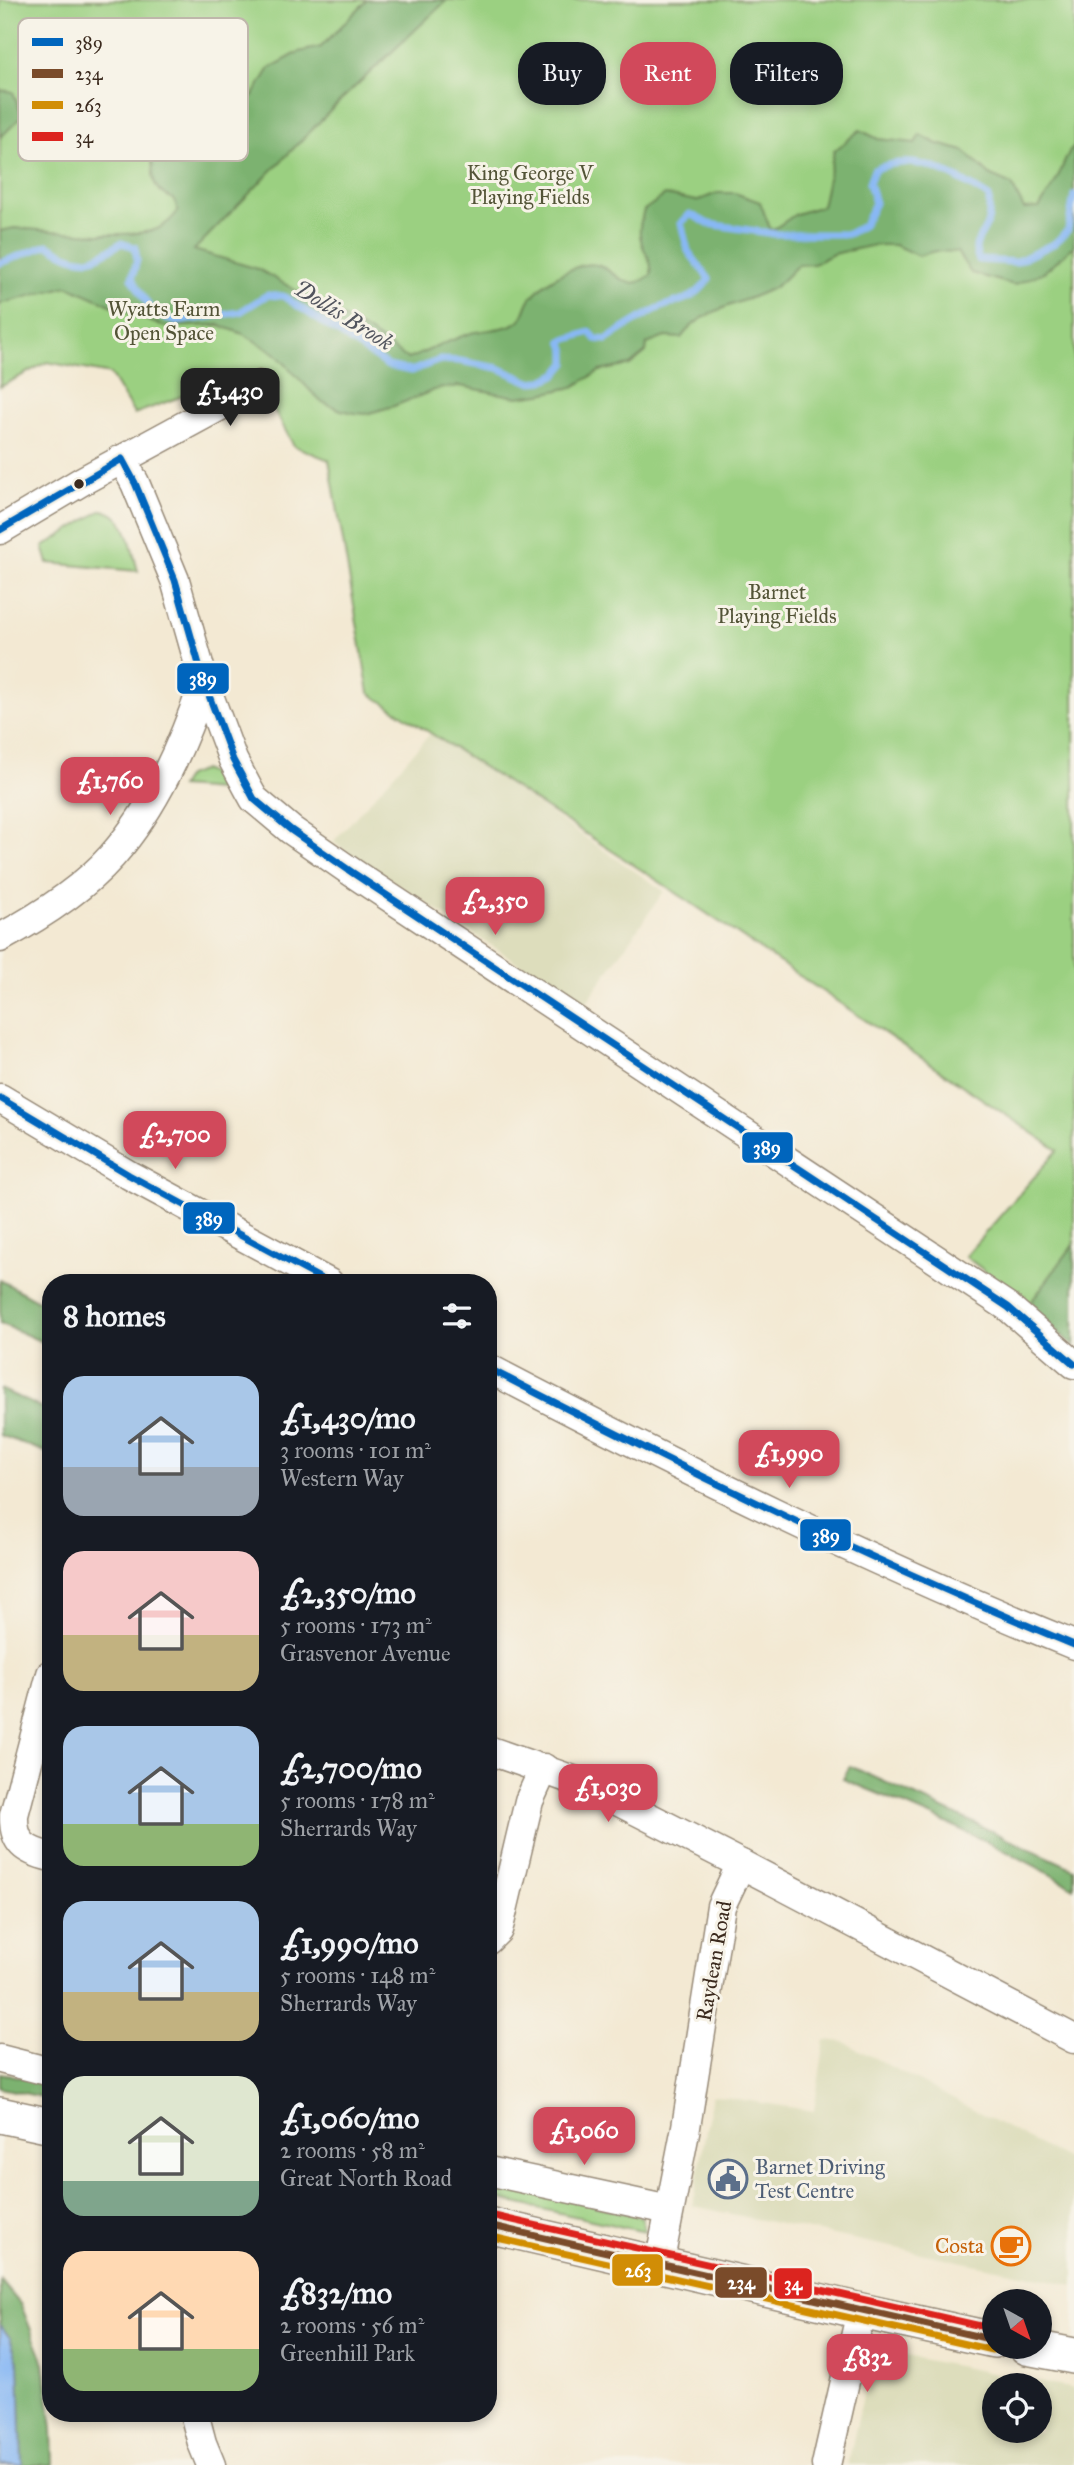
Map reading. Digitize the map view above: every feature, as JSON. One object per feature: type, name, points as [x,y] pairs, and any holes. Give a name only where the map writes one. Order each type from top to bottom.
[{"type":"main road","points":[[0,2115],[42,2124]]},
{"type":"main road","points":[[497,2227],[982,2337]]},
{"type":"main road","points":[[1052,2352],[1074,2356]]},
{"type":"street","points":[[0,530],[122,459],[259,385]]},
{"type":"street","points":[[122,459],[135,483],[175,580],[204,682],[233,760],[254,799],[291,830],[1008,1307],[1074,1364]]},
{"type":"street","points":[[0,939],[72,891],[111,857],[154,799],[190,725],[204,682]]},
{"type":"street","points":[[0,1098],[129,1175],[311,1274]]},
{"type":"street","points":[[497,1372],[808,1527],[998,1614],[1074,1645]]},
{"type":"street","points":[[42,1708],[13,1827],[25,1847],[42,1854]]},
{"type":"street","points":[[497,1752],[582,1783],[1074,2039]]},
{"type":"street","points":[[497,1930],[530,1801],[544,1768]]},
{"type":"street","name":"Raydean Road","points":[[659,2265],[686,2127],[721,1906],[741,1864]]},
{"type":"street","points":[[0,2059],[42,2070]]},
{"type":"street","points":[[497,2173],[669,2210]]},
{"type":"street","points":[[826,2465],[861,2311]]},
{"type":"street","points":[[196,2422],[211,2465]]},
{"type":"shaded area","points":[[431,733],[664,891],[584,1006],[333,842]]},
{"type":"shaded area","points":[[825,2040],[844,2042],[1074,2163],[1074,2285],[693,2206],[712,2095],[814,2111]]},
{"type":"shaded area","points":[[890,2353],[992,2373],[982,2373],[982,2443],[1052,2443],[1052,2385],[1074,2389],[1074,2465],[848,2465],[867,2376]]},
{"type":"green space","name":"Barnet Playing Fields","points":[[0,0],[1074,0],[1074,1346],[1020,1298],[965,1256],[1058,1150],[666,886],[369,693],[329,460],[294,446],[268,399],[248,372],[134,414],[110,374],[47,362],[0,387]]},
{"type":"green space","name":"Wyatts Farm Open Space","points":[[367,0],[447,0],[342,99],[194,250],[258,269],[369,332],[408,359],[468,334],[514,324],[541,288],[559,275],[580,266],[601,266],[631,283],[651,275],[651,265],[640,236],[640,225],[644,210],[665,195],[697,201],[717,193],[735,193],[760,202],[771,231],[796,214],[822,206],[834,151],[860,130],[878,139],[915,143],[920,135],[938,144],[964,151],[991,176],[1012,185],[1024,209],[1039,208],[1074,147],[1074,246],[1044,272],[1014,285],[971,273],[957,252],[935,251],[918,256],[895,245],[875,245],[833,254],[814,264],[798,265],[773,288],[711,313],[681,338],[665,337],[647,344],[646,352],[630,365],[600,371],[573,387],[517,397],[460,386],[437,389],[366,414],[341,410],[320,401],[275,353],[243,334],[219,325],[165,327],[68,286],[0,304],[0,231],[14,228],[127,234],[157,229],[172,219],[178,211],[173,199],[162,193],[155,184],[152,161],[248,161],[248,100],[270,68],[299,52],[321,47]]},
{"type":"green space","points":[[0,90],[13,92],[18,105],[18,120],[0,138]]},
{"type":"green space","points":[[102,510],[118,518],[128,533],[138,571],[48,563],[43,547]]},
{"type":"green space","points":[[203,770],[214,776],[221,790],[180,787],[187,776]]},
{"type":"green space","points":[[1074,1244],[1074,1346],[1028,1306]]},
{"type":"green space","points":[[0,1280],[42,1303],[42,1342],[0,1323]]},
{"type":"green space","points":[[0,1389],[42,1408],[42,1451],[0,1435]]},
{"type":"green space","points":[[850,1766],[1074,1869],[1074,1888],[989,1843],[843,1779]]},
{"type":"green space","points":[[0,2073],[42,2081],[42,2097],[0,2088]]},
{"type":"green space","points":[[497,2182],[642,2217],[645,2232],[497,2199]]},
{"type":"green space","points":[[0,2280],[21,2305],[42,2358],[42,2422],[51,2422],[53,2465],[22,2465],[19,2365],[10,2338],[0,2325]]},
{"type":"water","points":[[0,2325],[10,2338],[19,2365],[22,2465],[0,2465]]},
{"type":"waterway","name":"Dollis Brook","points":[[0,263],[48,245],[77,259],[92,258],[121,243],[135,247],[137,260],[132,278],[153,313],[176,322],[240,312],[267,295],[283,296],[388,366],[411,371],[440,360],[460,361],[498,368],[530,382],[543,381],[557,374],[566,363],[566,351],[562,341],[590,332],[596,339],[606,340],[653,311],[690,297],[702,287],[709,279],[688,251],[681,223],[690,214],[709,224],[775,234],[848,234],[864,225],[875,203],[869,183],[874,170],[890,165],[919,164],[948,174],[989,197],[988,221],[976,249],[979,260],[1016,262],[1055,243],[1068,230],[1074,195]]},
{"type":"transit line","name":"389","points":[[0,530],[122,459],[135,483],[175,580],[204,682],[233,760],[254,799],[291,830],[353,873],[1008,1307],[1074,1364]]},
{"type":"transit line","name":"389","points":[[0,1098],[129,1175],[312,1274]]},
{"type":"transit line","name":"389","points":[[497,1373],[778,1513],[925,1581],[1074,1645]]},
{"type":"transit line","name":"34","points":[[497,2217],[982,2326]]},
{"type":"transit line","name":"234","points":[[497,2227],[982,2337]]},
{"type":"transit line","name":"263","points":[[497,2238],[982,2348]]},
{"type":"place","name":"Barnet Driving Test Centre","points":[[728,2179]]},
{"type":"place","name":"Costa","points":[[1011,2246]]},
{"type":"park label","name":"King George V Playing Fields","points":[[530,185]]}]
